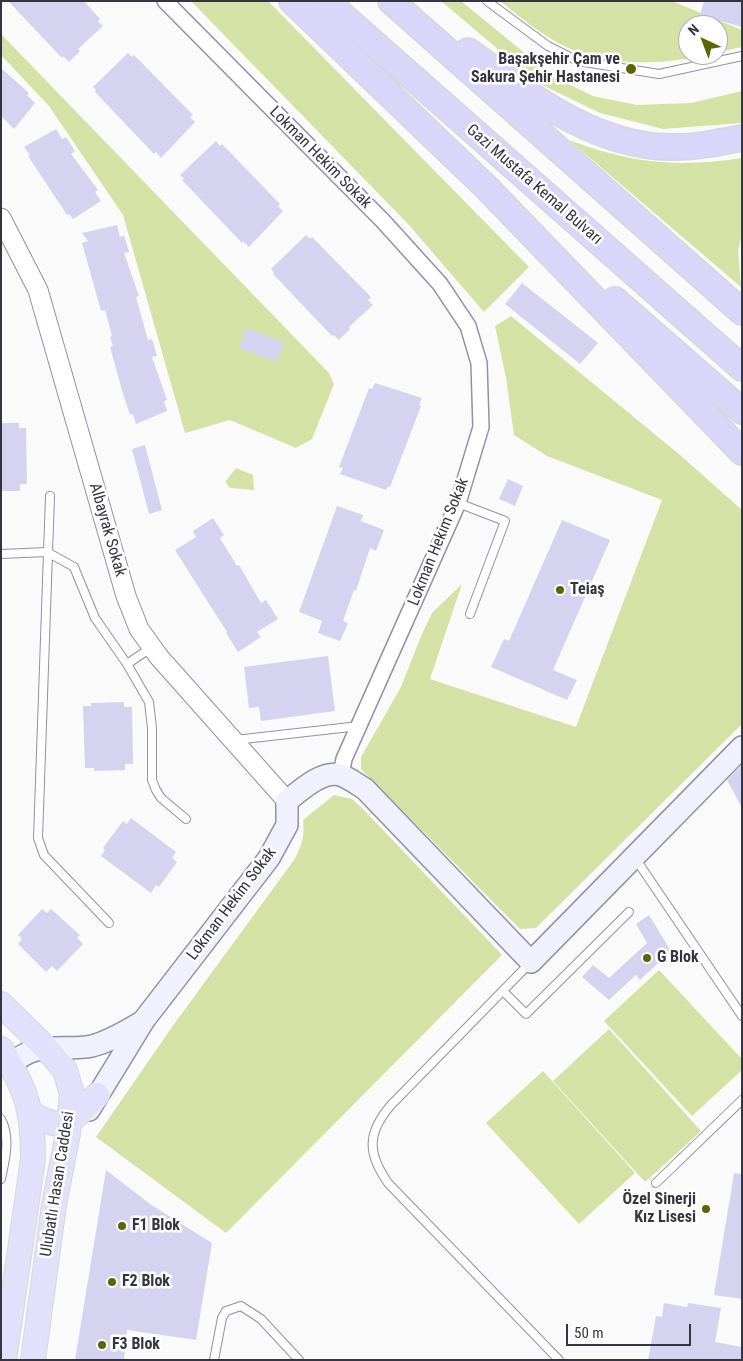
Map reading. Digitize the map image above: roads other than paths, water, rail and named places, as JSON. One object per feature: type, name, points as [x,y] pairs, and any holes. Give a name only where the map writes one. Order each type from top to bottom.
[{"type":"highway","points":[[292,1],[487,188],[740,452]]},
{"type":"highway","name":"Gazi Mustafa Kemal Bulvarı","points":[[326,1],[742,368]]},
{"type":"highway","points":[[391,1],[742,312]]},
{"type":"highway","points":[[396,1],[547,106],[591,130],[620,140],[666,147],[703,146],[742,138]]},
{"type":"highway","points":[[487,188],[742,411]]},
{"type":"main road","points":[[287,801],[308,785],[327,776],[341,775],[365,789],[531,962],[742,747]]},
{"type":"main road","name":"Lokman Hekim Sokak","points":[[61,1160],[96,1095],[144,1020],[269,858],[287,825],[287,801]]},
{"type":"main road","name":"Ulubatlı Hasan Caddesi","points":[[1,1004],[45,1047],[65,1070],[72,1094],[33,1360]]},
{"type":"main road","points":[[6,1058],[16,1060],[45,1047],[90,1046],[111,1040],[144,1020]]},
{"type":"main road","name":"Ulubatlı Hasan Caddesi","points":[[4,1360],[33,1159],[31,1113],[23,1087],[6,1058]]},
{"type":"main road","points":[[31,1113],[45,1122],[58,1125],[69,1122],[96,1095]]},
{"type":"street","name":"Lokman Hekim Sokak","points":[[165,1],[383,221],[440,284],[468,326],[479,363],[481,427],[458,503],[344,759],[341,775]]},
{"type":"street","name":"Albayrak Sokak","points":[[1,218],[38,290],[126,596],[139,628],[152,647],[287,801]]},
{"type":"lane","points":[[487,1],[548,46],[578,61],[659,74],[742,56]]},
{"type":"lane","points":[[50,496],[37,821],[38,838],[44,855],[109,924]]},
{"type":"lane","points":[[458,503],[505,521],[470,614]]},
{"type":"lane","points":[[1,554],[47,552],[74,566],[95,618],[127,664],[148,702],[152,728],[152,780],[156,790],[161,798],[186,819]]},
{"type":"lane","points":[[127,664],[152,647]]},
{"type":"lane","points":[[233,740],[359,726]]},
{"type":"lane","points":[[634,856],[742,1016]]},
{"type":"lane","points":[[504,992],[526,1014],[629,912]]},
{"type":"lane","points":[[531,962],[380,1119],[374,1130],[372,1144],[374,1158],[388,1183],[558,1360]]},
{"type":"lane","points":[[656,1183],[742,1100]]},
{"type":"lane","points":[[1,1119],[5,1127],[7,1148],[1,1179]]},
{"type":"lane","points":[[214,1360],[222,1318],[226,1311],[241,1306],[261,1319],[299,1360]]},
{"type":"place","name":"Başakşehir Çam ve Sakura Şehir Hastanesi","points":[[631,69]]},
{"type":"place","name":"Teiaş","points":[[560,590]]},
{"type":"place","name":"G Blok","points":[[647,958]]},
{"type":"place","name":"Özel Sinerji Kız Lisesi","points":[[706,1209]]},
{"type":"place","name":"F1 Blok","points":[[122,1226]]},
{"type":"place","name":"F2 Blok","points":[[112,1282]]},
{"type":"place","name":"F3 Blok","points":[[102,1345]]}]
